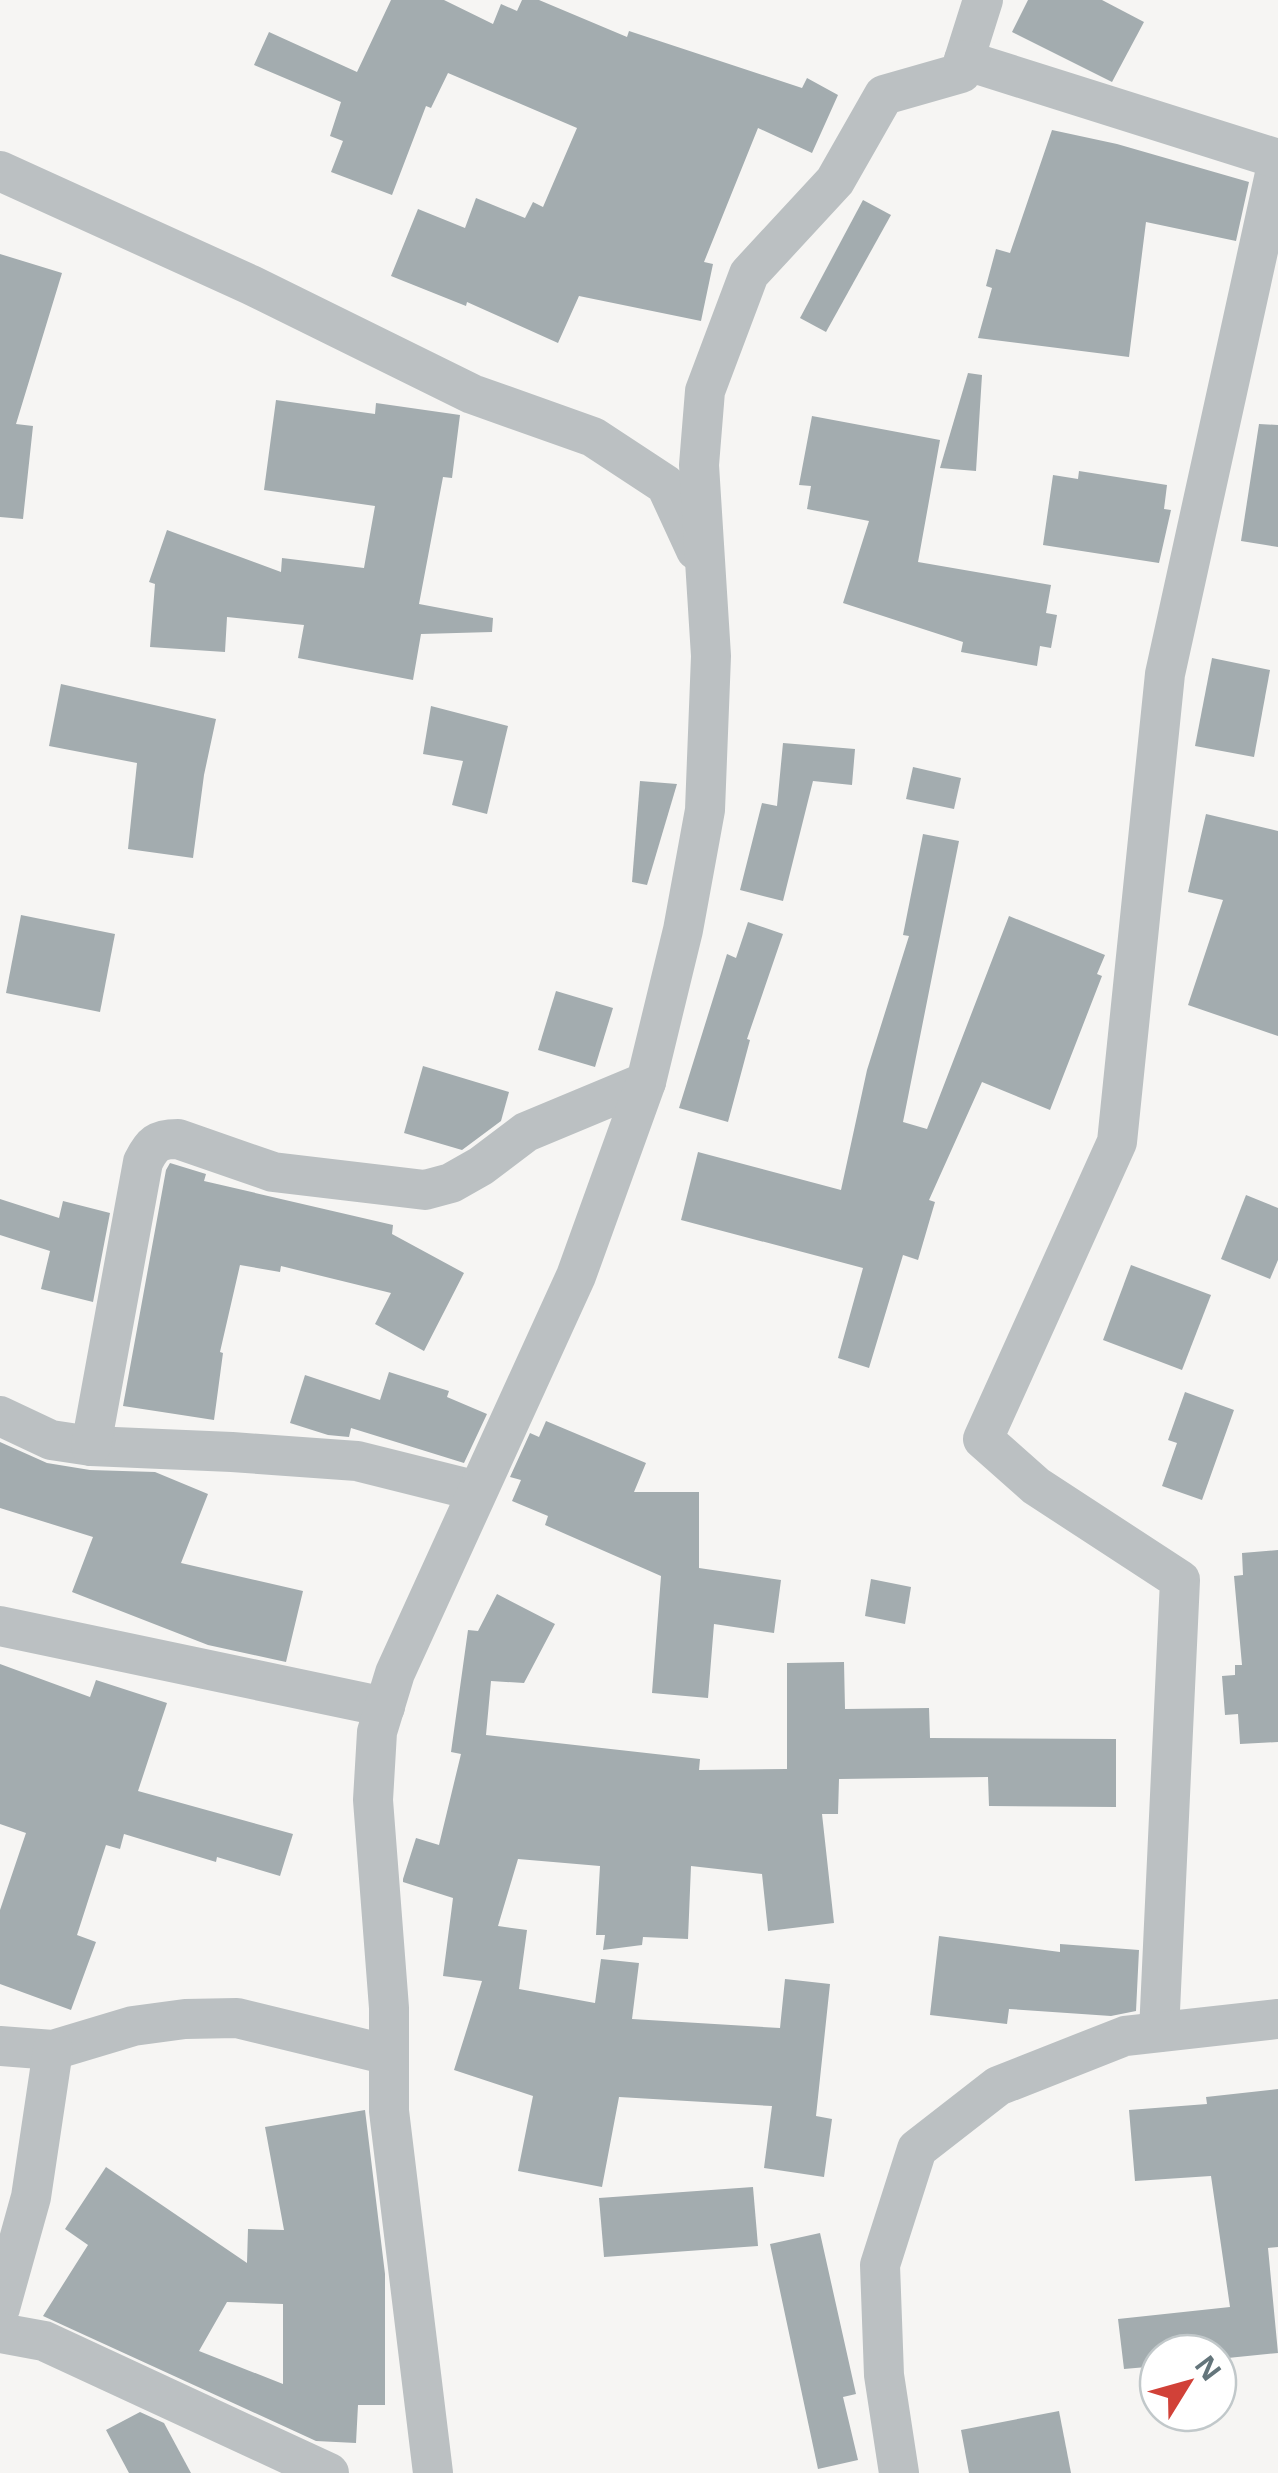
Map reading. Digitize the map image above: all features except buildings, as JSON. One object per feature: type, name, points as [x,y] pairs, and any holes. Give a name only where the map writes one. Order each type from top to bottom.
[{"type":"street","points":[[434,2473],[389,2111],[389,2008],[373,1800],[378,1732],[395,1673],[576,1276],[646,1082],[683,930],[705,810],[711,656],[699,466],[705,392],[750,274],[835,181],[884,96],[961,74],[983,0]]},
{"type":"street","points":[[964,60],[1278,160],[1165,674],[1117,1142],[983,1439],[1036,1486],[1180,1580],[1159,2032]]},
{"type":"street","points":[[0,171],[251,285],[472,394],[593,438],[666,485],[706,572]]},
{"type":"street","points":[[92,1446],[143,1162],[151,1146],[161,1139],[178,1139],[273,1172],[425,1190],[451,1183],[481,1166],[526,1132],[646,1082]]},
{"type":"street","points":[[0,1416],[51,1440],[92,1446],[357,1461],[476,1491]]},
{"type":"street","points":[[0,1626],[385,1707]]},
{"type":"street","points":[[0,2046],[53,2050],[133,2026],[237,2018],[389,2055]]},
{"type":"street","points":[[899,2473],[884,2376],[880,2265],[917,2149],[998,2086],[1125,2036],[1278,2019]]},
{"type":"street","points":[[0,2308],[31,2196],[53,2050]]},
{"type":"street","points":[[0,2332],[44,2341],[329,2473]]}]
